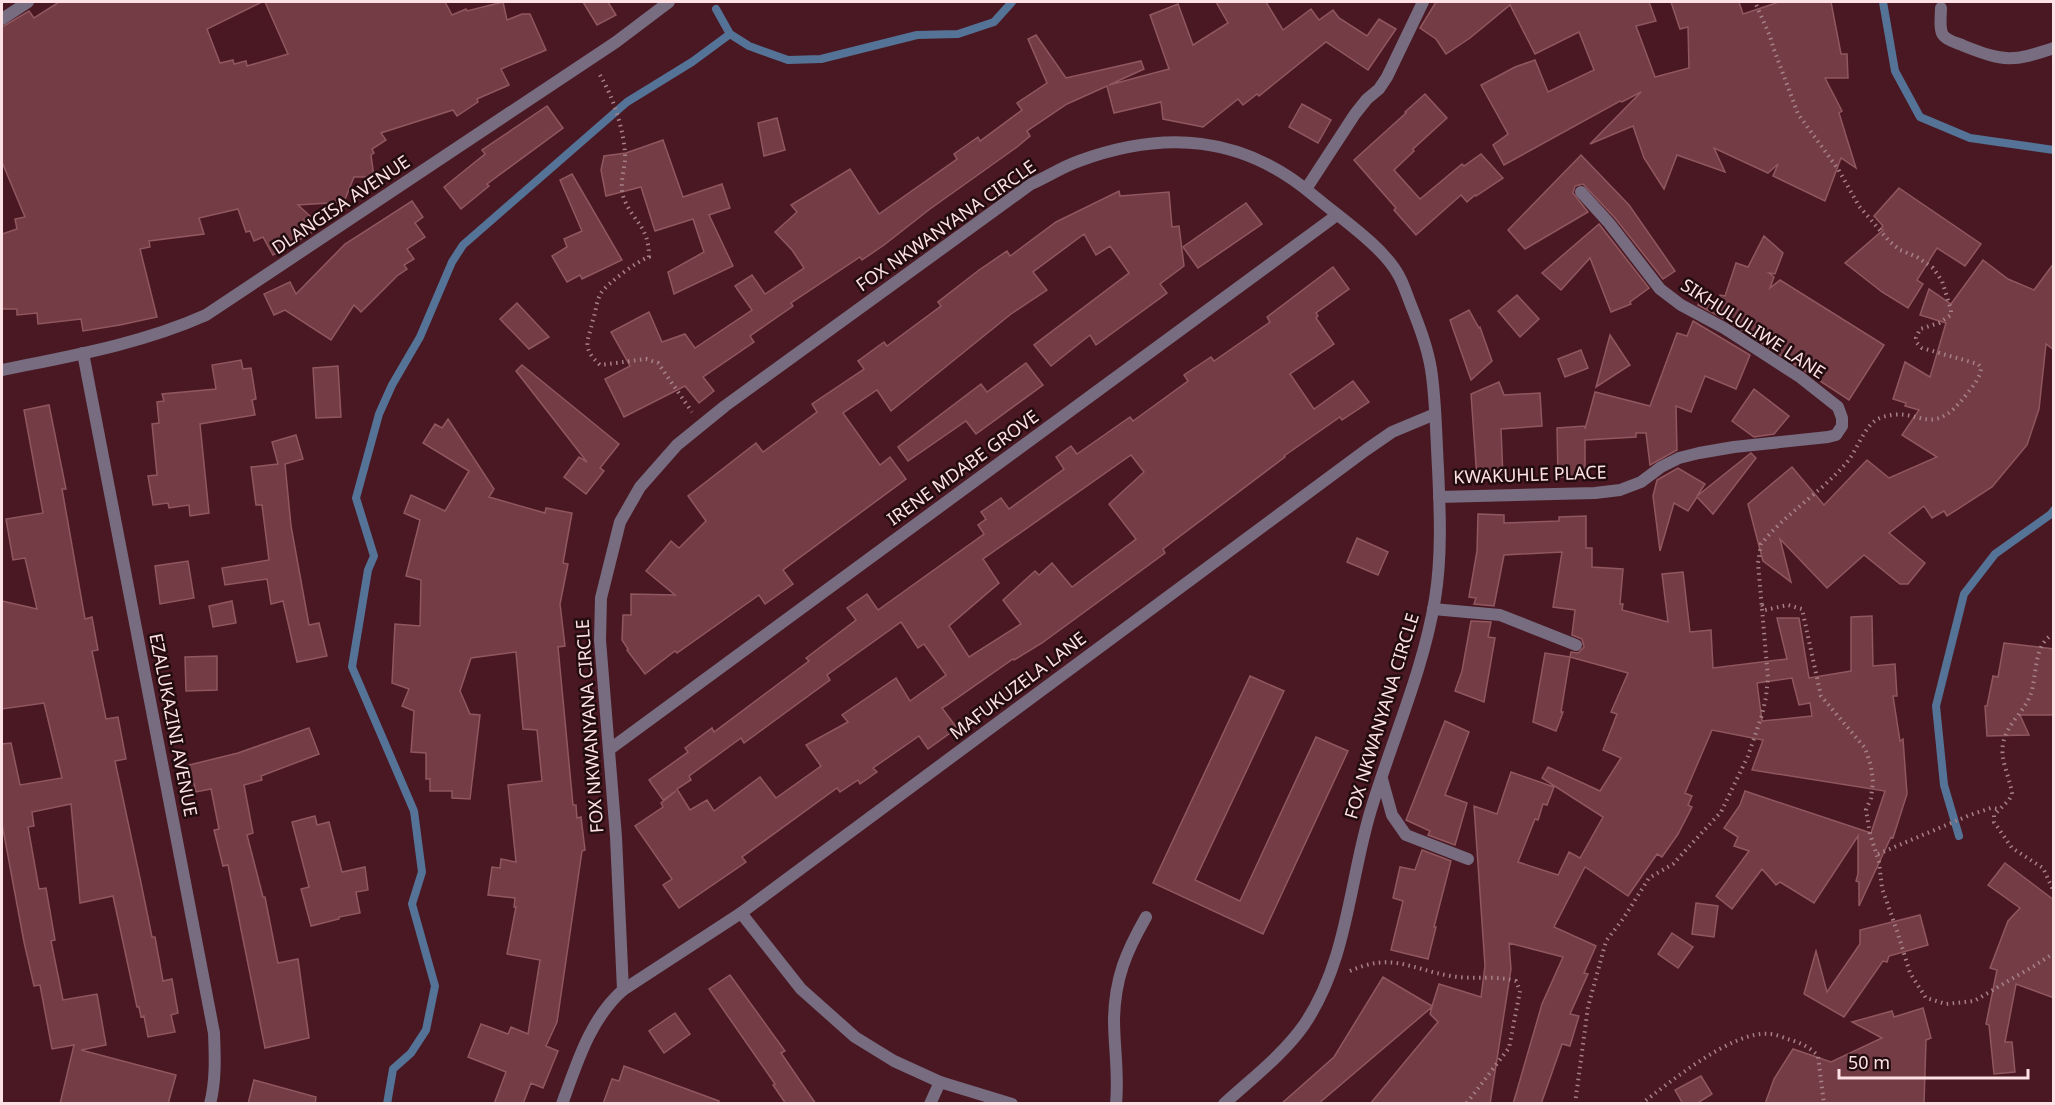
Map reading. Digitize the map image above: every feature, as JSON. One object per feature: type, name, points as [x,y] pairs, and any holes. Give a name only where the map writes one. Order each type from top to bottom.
[{"type":"street","points":[[2,19],[27,2]]},
{"type":"street","name":"DLANGISA AVENUE","points":[[2,370],[154,336],[206,315],[616,42],[669,2]]},
{"type":"street","points":[[1306,189],[1355,114],[1383,83],[1423,2]]},
{"type":"street","points":[[1941,8],[1941,31],[1946,38],[1982,53],[1997,58],[2019,59],[2054,48]]},
{"type":"street","name":"FOX NKWANYANA CIRCLE","points":[[623,990],[610,749],[600,640],[601,598],[620,522],[640,487],[677,445],[701,425],[1031,184],[1077,162],[1117,150],[1166,142],[1203,143],[1240,152],[1278,170],[1306,189],[1379,250],[1399,274],[1422,333],[1431,369],[1440,497],[1440,553],[1433,609],[1420,660],[1370,815],[1328,982],[1302,1028],[1281,1051],[1224,1104]]},
{"type":"street","name":"SIKHULULIWE LANE","points":[[1581,192],[1610,223],[1660,289],[1681,305],[1724,328],[1800,377],[1838,407],[1842,426],[1836,435],[1828,437]]},
{"type":"street","name":"IRENE MDABE GROVE","points":[[610,749],[1337,215]]},
{"type":"street","name":"EZALUKAZINI AVENUE","points":[[83,353],[214,1033],[215,1061],[210,1104]]},
{"type":"street","name":"MAFUKUZELA LANE","points":[[623,990],[741,913],[1366,450],[1392,432],[1435,414]]},
{"type":"street","name":"KWAKUHLE PLACE","points":[[1440,497],[1594,493],[1620,490],[1641,482],[1661,467],[1679,458],[1734,447],[1828,437]]},
{"type":"street","points":[[1433,609],[1500,615],[1576,645]]},
{"type":"street","points":[[1382,778],[1392,816],[1406,835],[1468,859]]},
{"type":"street","points":[[741,913],[801,988],[855,1037],[894,1061],[940,1082],[1012,1104]]},
{"type":"street","points":[[1116,1104],[1114,1019],[1117,989],[1128,950],[1146,917]]},
{"type":"street","points":[[562,1104],[585,1043],[602,1012],[623,990]]},
{"type":"street","points":[[930,1104],[940,1082]]},
{"type":"path","points":[[1575,1104],[1588,1007],[1606,941],[1649,878],[1673,864],[1721,812],[1748,756],[1762,715],[1767,688],[1766,642],[1758,563],[1761,544],[1848,461],[1875,420],[1892,415],[1930,420],[1941,418],[1956,407],[1972,387],[1981,370],[1981,367],[1973,362],[1922,348],[1917,343],[1916,338],[1920,329],[1939,323],[1951,315],[1942,281],[1927,262],[1900,250],[1889,241],[1859,206],[1838,169],[1798,114],[1770,36],[1755,2]]},
{"type":"path","points":[[605,84],[621,130],[625,156],[621,185],[624,198],[648,240],[648,257],[639,260],[602,292],[586,340],[590,355],[600,365],[646,359],[658,363],[701,425]]},
{"type":"path","points":[[1761,601],[1765,610],[1788,605],[1802,609],[1821,696],[1864,748],[1871,766],[1872,790],[1866,810],[1870,834],[1878,854],[1882,888],[1910,973],[1926,998],[1946,1004],[1974,1001],[2054,953]]},
{"type":"path","points":[[2054,634],[2046,638],[2041,645],[2031,695],[2012,724],[2003,744],[2002,757],[2012,794],[1994,816],[1994,822],[2012,848],[2043,868],[2054,892]]},
{"type":"path","points":[[1878,854],[1970,815],[1992,808],[1999,809]]},
{"type":"path","points":[[1328,982],[1366,964],[1395,962],[1450,976],[1500,977],[1516,981],[1520,991],[1509,1048],[1466,1104]]},
{"type":"path","points":[[1641,1104],[1697,1061],[1754,1035],[1768,1033],[1808,1048],[1818,1056],[1824,1104]]},
{"type":"building","points":[[59,2],[262,2],[207,29],[220,63],[233,60],[234,64],[246,61],[247,66],[288,54],[265,2],[445,2],[452,15],[466,9],[467,11],[503,2],[507,20],[522,14],[530,14],[546,50],[501,69],[509,85],[477,99],[478,102],[457,116],[453,110],[381,133],[386,140],[372,149],[374,153],[371,155],[374,177],[354,177],[344,202],[298,205],[310,216],[304,219],[311,233],[273,255],[263,237],[254,241],[250,231],[246,232],[238,209],[199,218],[204,234],[149,241],[150,247],[140,249],[157,317],[83,331],[81,319],[38,324],[37,313],[17,315],[17,309],[2,309],[2,234],[17,229],[15,219],[25,217],[2,162],[2,27],[29,11],[34,18]]},
{"type":"building","points":[[583,2],[608,2],[616,15],[597,25]]},
{"type":"building","points":[[1216,2],[1266,2],[1283,30],[1311,9],[1319,20],[1333,10],[1339,18],[1367,36],[1379,19],[1396,29],[1368,70],[1326,42],[1259,96],[1257,94],[1243,105],[1238,99],[1203,127],[1163,119],[1161,102],[1114,113],[1107,86],[1067,104],[1027,131],[1030,136],[1017,147],[884,245],[862,260],[860,257],[791,303],[793,306],[750,336],[754,342],[703,377],[714,391],[699,403],[685,386],[624,417],[605,379],[630,366],[611,332],[649,312],[662,342],[685,334],[695,348],[752,310],[735,286],[752,275],[765,294],[804,268],[792,250],[775,232],[797,212],[791,205],[850,169],[879,214],[957,159],[954,154],[978,137],[980,141],[1022,110],[1017,103],[1047,83],[1028,39],[1036,35],[1066,78],[1141,61],[1144,69],[1109,85],[1169,69],[1150,15],[1178,4],[1193,45],[1228,23]]},
{"type":"building","points":[[1436,2],[1649,2],[1656,21],[1636,26],[1655,77],[1689,68],[1688,27],[1680,29],[1671,2],[1739,2],[1743,14],[1779,2],[1831,2],[1841,54],[1847,54],[1848,78],[1825,78],[1842,111],[1839,113],[1856,168],[1841,158],[1825,201],[1773,176],[1778,164],[1768,173],[1714,148],[1725,172],[1677,155],[1664,189],[1644,158],[1633,126],[1590,144],[1641,92],[1620,101],[1504,165],[1493,145],[1508,134],[1481,85],[1515,67],[1535,60],[1548,92],[1594,70],[1579,32],[1535,54],[1510,5],[1470,38],[1446,54],[1436,39],[1420,28]]},
{"type":"building","points":[[1425,94],[1447,118],[1394,170],[1420,199],[1462,164],[1464,166],[1481,154],[1503,178],[1467,202],[1461,195],[1416,235],[1354,160]]},
{"type":"building","points":[[1302,104],[1331,120],[1318,143],[1289,127]]},
{"type":"building","points":[[547,106],[563,128],[487,184],[489,186],[461,209],[444,187],[485,154],[482,150]]},
{"type":"building","points":[[777,118],[785,150],[764,156],[758,123]]},
{"type":"building","points":[[663,140],[683,197],[722,184],[730,208],[709,215],[733,266],[674,294],[668,272],[704,252],[693,219],[655,231],[641,187],[606,196],[601,170],[604,156],[626,153]]},
{"type":"building","points":[[1581,155],[1629,205],[1675,271],[1663,279],[1615,218],[1583,184],[1575,186],[1573,193],[1588,212],[1525,249],[1508,230]]},
{"type":"building","points":[[572,174],[622,260],[582,279],[580,275],[567,282],[552,256],[567,247],[564,239],[582,231],[560,180]]},
{"type":"building","points":[[1899,188],[1981,244],[1965,266],[1937,248],[1917,280],[1923,284],[1908,308],[1882,292],[1845,263],[1883,230],[1881,228],[1883,226],[1874,216]]},
{"type":"building","points":[[1119,191],[1120,196],[1169,192],[1172,227],[1179,226],[1184,266],[1160,284],[1167,293],[1096,345],[1090,335],[1051,366],[1034,345],[1129,273],[1110,246],[1096,255],[1084,234],[1033,272],[1047,290],[1011,314],[891,411],[877,390],[843,413],[880,465],[890,457],[906,479],[783,570],[793,584],[765,604],[759,595],[677,653],[675,651],[645,674],[622,640],[623,615],[631,615],[631,594],[675,595],[646,571],[671,541],[679,548],[706,521],[688,496],[756,443],[763,452],[817,412],[812,404],[864,369],[858,361],[884,342],[887,346],[941,306],[938,302],[979,270],[1007,251],[1010,256],[1056,222]]},
{"type":"building","points":[[412,201],[423,217],[415,223],[425,237],[407,249],[414,259],[404,265],[407,269],[361,312],[354,305],[331,340],[285,310],[274,315],[264,294],[290,282],[296,294],[345,244]]},
{"type":"building","points":[[1246,203],[1262,224],[1198,268],[1183,247]]},
{"type":"building","points":[[1599,224],[1649,288],[1630,302],[1631,304],[1611,312],[1590,258],[1561,290],[1542,273]]},
{"type":"building","points":[[1764,236],[1783,253],[1775,274],[1769,273],[1774,277],[1770,288],[1780,280],[1884,345],[1849,400],[1728,321],[1698,305],[1700,298],[1717,304],[1720,295],[1725,296],[1736,263],[1748,267]]},
{"type":"building","points":[[1983,260],[2008,279],[2034,290],[2054,263],[2054,350],[2046,344],[2039,409],[2027,445],[1992,487],[1947,516],[1944,511],[1932,518],[1924,506],[1889,533],[1925,563],[1908,584],[1900,584],[1864,555],[1827,588],[1780,539],[1791,582],[1763,561],[1748,504],[1792,467],[1824,505],[1867,460],[1889,478],[1937,457],[1902,435],[1919,410],[1893,399],[1905,362],[1930,377],[1946,323],[1920,315],[1929,289],[1951,304]]},
{"type":"building","points":[[1333,267],[1349,289],[1316,313],[1318,316],[1316,318],[1334,344],[1290,374],[1314,409],[1353,381],[1369,402],[1342,420],[1340,417],[1284,456],[1163,549],[1165,553],[1042,643],[1013,659],[942,708],[957,728],[928,749],[919,736],[873,768],[877,772],[860,784],[858,780],[840,792],[837,788],[742,857],[746,862],[679,908],[663,885],[672,879],[635,826],[663,807],[661,803],[676,791],[663,800],[649,780],[688,752],[685,748],[712,728],[714,732],[809,661],[806,658],[856,620],[847,608],[867,594],[878,610],[984,534],[978,525],[986,519],[981,512],[1001,498],[1009,509],[1064,469],[1056,457],[1071,446],[1077,454],[1130,417],[1133,421],[1188,381],[1184,375],[1211,357],[1214,361],[1270,322],[1267,317]],"holes":[[[1131,455],[1144,472],[1109,504],[1136,539],[1072,587],[1052,563],[1039,575],[1035,571],[1003,600],[1021,624],[969,657],[949,626],[999,583],[983,559]],[[901,622],[918,648],[924,644],[946,675],[910,701],[896,678],[842,715],[848,722],[806,745],[821,766],[776,798],[760,777],[714,811],[707,800],[690,810],[677,789],[691,780],[689,776],[741,738],[744,743],[830,680],[827,675]]]},
{"type":"building","points":[[1517,295],[1539,319],[1520,337],[1498,311]]},
{"type":"building","points":[[517,303],[549,337],[529,349],[500,319]]},
{"type":"building","points":[[1469,310],[1480,327],[1492,361],[1471,380],[1450,320]]},
{"type":"building","points":[[1693,321],[1750,355],[1736,389],[1705,376],[1691,412],[1676,406],[1677,450],[1650,465],[1646,433],[1636,433],[1636,437],[1585,440],[1585,477],[1558,477],[1557,428],[1585,426],[1585,429],[1595,392],[1650,406],[1677,333],[1687,336]]},
{"type":"building","points":[[1610,335],[1630,365],[1596,387]]},
{"type":"building","points":[[1581,350],[1588,368],[1565,377],[1558,359]]},
{"type":"building","points":[[241,360],[243,369],[251,368],[256,399],[252,400],[255,415],[200,424],[209,513],[190,516],[189,505],[169,508],[168,503],[153,505],[148,476],[157,475],[152,424],[159,423],[157,402],[164,401],[162,394],[216,389],[212,365]]},
{"type":"building","points":[[1026,363],[1043,385],[976,434],[966,421],[908,461],[898,447],[981,384],[987,392]]},
{"type":"building","points":[[522,365],[619,444],[600,468],[604,471],[586,494],[564,477],[579,457],[587,462],[516,371]]},
{"type":"building","points":[[338,366],[341,417],[316,418],[313,368]]},
{"type":"building","points":[[1499,382],[1504,395],[1540,393],[1542,426],[1501,429],[1503,477],[1477,479],[1471,394]]},
{"type":"building","points":[[1754,389],[1789,416],[1774,434],[1754,437],[1732,421]]},
{"type":"building","points":[[49,405],[66,489],[62,489],[85,619],[92,617],[98,650],[92,651],[106,719],[118,717],[126,759],[115,761],[152,937],[155,937],[163,981],[172,979],[178,1013],[171,1015],[175,1032],[148,1037],[144,1016],[141,1017],[139,1007],[137,1007],[113,896],[80,903],[71,804],[32,812],[34,826],[28,827],[39,889],[46,888],[55,940],[51,941],[63,1000],[97,994],[106,1045],[81,1050],[176,1075],[168,1104],[60,1104],[74,1045],[52,1049],[40,985],[34,986],[24,942],[2,824],[2,744],[11,743],[20,785],[62,778],[44,703],[2,709],[2,601],[37,609],[25,558],[13,560],[6,519],[43,513],[24,410]]},
{"type":"building","points":[[448,419],[494,489],[489,497],[545,513],[546,508],[572,513],[563,563],[568,564],[560,604],[565,646],[558,647],[573,805],[576,805],[577,818],[581,817],[585,850],[582,851],[557,1022],[546,1046],[558,1051],[543,1088],[531,1083],[523,1104],[494,1104],[506,1072],[468,1057],[481,1024],[508,1034],[511,1027],[528,1034],[540,960],[507,954],[516,907],[514,907],[515,898],[488,895],[492,867],[500,868],[501,859],[516,862],[508,785],[542,781],[537,730],[523,729],[516,652],[471,658],[460,691],[470,714],[480,715],[470,799],[452,798],[452,791],[430,791],[430,779],[426,779],[426,753],[411,752],[414,711],[402,706],[409,689],[392,683],[395,624],[420,626],[421,580],[406,576],[420,520],[404,513],[411,495],[445,511],[469,471],[423,443],[435,424],[442,428]]},
{"type":"building","points":[[296,435],[303,459],[285,464],[291,526],[309,625],[319,623],[327,656],[297,662],[283,601],[271,604],[267,579],[225,585],[222,568],[269,560],[262,505],[256,505],[251,467],[278,464],[272,442]]},
{"type":"building","points":[[1751,453],[1756,458],[1713,514],[1697,497],[1688,511],[1674,503],[1660,551],[1653,496],[1657,480],[1678,468],[1705,484],[1697,496]]},
{"type":"building","points":[[1478,514],[1504,515],[1504,523],[1559,521],[1559,517],[1586,516],[1586,548],[1592,548],[1592,567],[1623,569],[1620,604],[1623,604],[1622,610],[1668,622],[1662,574],[1683,572],[1690,632],[1711,630],[1713,668],[1787,659],[1777,618],[1799,618],[1809,678],[1851,671],[1851,617],[1872,616],[1873,666],[1895,664],[1897,696],[1893,696],[1900,741],[1903,739],[1907,794],[1893,838],[1891,837],[1859,906],[1859,882],[1856,881],[1858,836],[1814,903],[1780,882],[1776,885],[1762,869],[1732,909],[1716,896],[1749,851],[1734,846],[1738,837],[1724,828],[1740,805],[1745,791],[1871,833],[1885,791],[1752,770],[1763,740],[1712,730],[1685,793],[1692,796],[1688,805],[1692,807],[1678,834],[1662,857],[1657,854],[1628,896],[1585,867],[1554,927],[1596,946],[1584,973],[1588,974],[1570,1014],[1579,1016],[1570,1046],[1562,1044],[1541,1104],[1513,1104],[1542,1004],[1563,957],[1509,943],[1511,969],[1490,1104],[1370,1104],[1438,1022],[1430,1014],[1432,1007],[1318,1104],[1281,1104],[1334,1057],[1383,977],[1432,1006],[1439,984],[1481,997],[1485,966],[1474,806],[1497,814],[1511,772],[1554,787],[1547,805],[1543,804],[1538,820],[1535,819],[1518,862],[1558,875],[1569,852],[1580,858],[1603,817],[1542,778],[1548,767],[1600,791],[1621,758],[1603,750],[1617,714],[1611,712],[1628,673],[1570,657],[1571,652],[1578,653],[1584,647],[1582,639],[1572,635],[1575,610],[1553,607],[1562,552],[1504,555],[1494,606],[1474,604],[1476,598],[1469,597],[1477,551]],"holes":[[[1792,678],[1799,705],[1810,703],[1812,716],[1762,721],[1757,683]]]},
{"type":"building","points":[[1357,538],[1388,552],[1378,575],[1347,562]]},
{"type":"building","points":[[188,561],[194,598],[160,604],[155,566]]},
{"type":"building","points":[[232,601],[236,623],[213,627],[209,606]]},
{"type":"building","points":[[1471,621],[1491,622],[1488,637],[1495,638],[1484,702],[1455,691],[1462,671]]},
{"type":"building","points":[[2004,643],[2054,649],[2054,715],[2020,715],[2029,735],[1987,736],[1985,706],[1987,706],[1993,676],[1998,677]]},
{"type":"building","points":[[1545,653],[1570,657],[1561,712],[1563,712],[1556,731],[1533,722]]},
{"type":"building","points":[[217,656],[217,690],[186,691],[185,657]]},
{"type":"building","points":[[1250,676],[1284,691],[1195,880],[1240,901],[1316,737],[1348,751],[1263,934],[1153,883]]},
{"type":"building","points":[[1445,721],[1469,732],[1445,795],[1467,803],[1455,845],[1428,835],[1430,831],[1406,820]]},
{"type":"building","points":[[309,728],[319,754],[261,776],[262,780],[244,785],[253,833],[247,835],[263,897],[265,897],[278,963],[298,959],[309,1038],[265,1048],[228,865],[223,866],[214,830],[219,829],[211,789],[196,792],[189,765],[238,753]]},
{"type":"building","points":[[315,816],[317,825],[329,822],[342,872],[365,867],[368,890],[356,892],[360,913],[311,926],[301,889],[309,887],[292,822]]},
{"type":"building","points":[[1422,850],[1451,861],[1428,959],[1391,950],[1403,901],[1393,898],[1400,867],[1415,870]]},
{"type":"building","points":[[2005,863],[2054,900],[2054,998],[2016,984],[2005,1042],[2012,1042],[2015,1072],[1994,1074],[1989,1025],[1986,1024],[1997,970],[1990,968],[2008,921],[2020,908],[1988,885]]},
{"type":"building","points":[[1696,903],[1718,906],[1714,937],[1692,934]]},
{"type":"building","points":[[1920,915],[1928,945],[1889,956],[1887,962],[1883,961],[1844,1017],[1804,994],[1816,951],[1827,992],[1860,944],[1860,930]]},
{"type":"building","points":[[1672,933],[1693,947],[1678,968],[1658,954]]},
{"type":"building","points":[[730,975],[785,1051],[781,1053],[816,1104],[786,1104],[773,1085],[775,1084],[709,989]]},
{"type":"building","points":[[1923,1008],[1931,1038],[1926,1040],[1924,1104],[1765,1104],[1774,1079],[1793,1049],[1831,1062],[1882,1038],[1852,1022],[1892,1011],[1894,1017]]},
{"type":"building","points":[[675,1013],[690,1034],[664,1053],[649,1031]]},
{"type":"building","points":[[624,1066],[719,1101],[718,1104],[603,1104],[612,1079],[619,1081]]},
{"type":"building","points":[[1701,1076],[1712,1094],[1696,1104],[1683,1104],[1675,1090]]},
{"type":"building","points":[[254,1080],[316,1097],[315,1104],[248,1104]]},
{"type":"waterway","points":[[716,9],[730,34],[749,46],[788,60],[821,59],[917,35],[958,34],[994,22],[1012,2]]},
{"type":"waterway","points":[[1883,2],[1895,71],[1920,117],[1970,138],[2054,150]]},
{"type":"waterway","points":[[387,1104],[393,1069],[411,1053],[426,1030],[435,986],[412,904],[422,872],[414,811],[352,667],[368,570],[374,556],[356,498],[379,414],[392,385],[420,337],[452,262],[463,245],[627,102],[692,62],[730,34]]},
{"type":"waterway","points":[[1959,836],[1944,785],[1936,706],[1964,594],[1995,554],[2054,510]]}]
